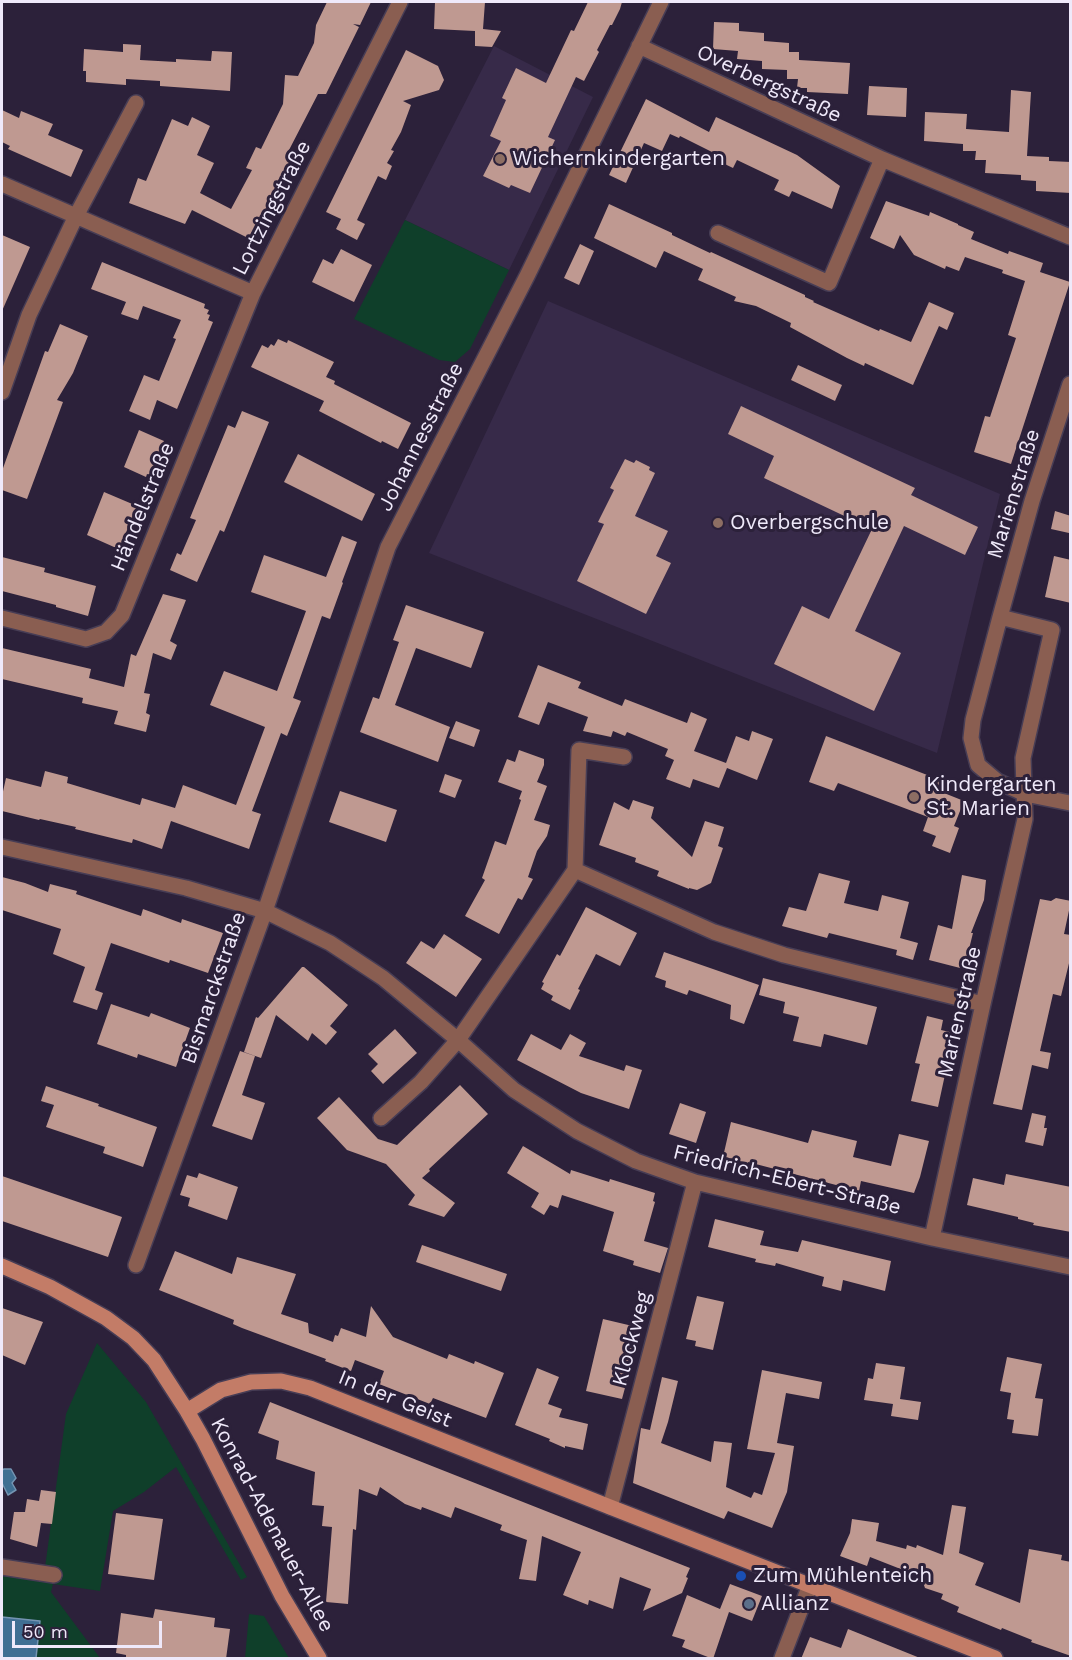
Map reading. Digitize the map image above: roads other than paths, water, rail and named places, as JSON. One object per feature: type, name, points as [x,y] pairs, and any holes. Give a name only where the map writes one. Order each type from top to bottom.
[{"type":"main road","points":[[2,1266],[50,1287],[97,1313],[133,1338],[154,1360],[187,1411]]},
{"type":"main road","name":"In der Geist","points":[[187,1411],[221,1390],[251,1382],[281,1381],[310,1388],[995,1659]]},
{"type":"main road","name":"Konrad-Adenauer-Allee","points":[[187,1411],[282,1596],[319,1659]]},
{"type":"street","name":"Lortzingstraße","points":[[2,184],[253,293],[400,2]]},
{"type":"street","name":"Johannesstraße","points":[[265,911],[388,547],[527,276],[661,2]]},
{"type":"street","name":"Overbergstraße","points":[[639,46],[882,159],[1071,237]]},
{"type":"street","points":[[2,392],[29,315],[76,216],[136,103]]},
{"type":"street","points":[[718,233],[829,283],[882,159]]},
{"type":"street","name":"Händelstraße","points":[[2,618],[86,639],[106,632],[122,615],[253,293]]},
{"type":"street","name":"Marienstraße","points":[[1025,794],[997,781],[978,765],[971,738],[973,720],[1032,501],[1071,384]]},
{"type":"street","name":"Marienstraße","points":[[932,1238],[1025,819],[1023,758],[1053,630],[1000,617]]},
{"type":"street","points":[[381,1118],[421,1082],[458,1040],[575,870],[579,750],[624,757]]},
{"type":"street","points":[[1025,794],[1071,803]]},
{"type":"street","name":"Bismarckstraße","points":[[2,847],[186,888],[265,911],[136,1265]]},
{"type":"street","points":[[575,870],[714,932],[784,955],[983,1004]]},
{"type":"street","name":"Friedrich-Ebert-Straße","points":[[265,911],[330,943],[383,978],[514,1090],[577,1131],[636,1161],[695,1182],[932,1238],[1071,1267]]},
{"type":"street","name":"Klockweg","points":[[610,1508],[695,1182]]},
{"type":"street","points":[[2,1567],[54,1575]]},
{"type":"street","points":[[782,1659],[810,1585]]},
{"type":"water","points":[[11,1469],[16,1478],[12,1483],[16,1490],[8,1495],[2,1483],[2,1470]]},
{"type":"water","points":[[2,1617],[40,1621],[36,1658],[2,1658]]},
{"type":"place","name":"Wichernkindergarten","points":[[500,159]]},
{"type":"place","name":"Overbergschule","points":[[718,523]]},
{"type":"place","name":"Kindergarten St. Marien","points":[[914,797]]},
{"type":"place","name":"Zum Mühlenteich","points":[[741,1576]]},
{"type":"place","name":"Allianz","points":[[749,1604]]}]
